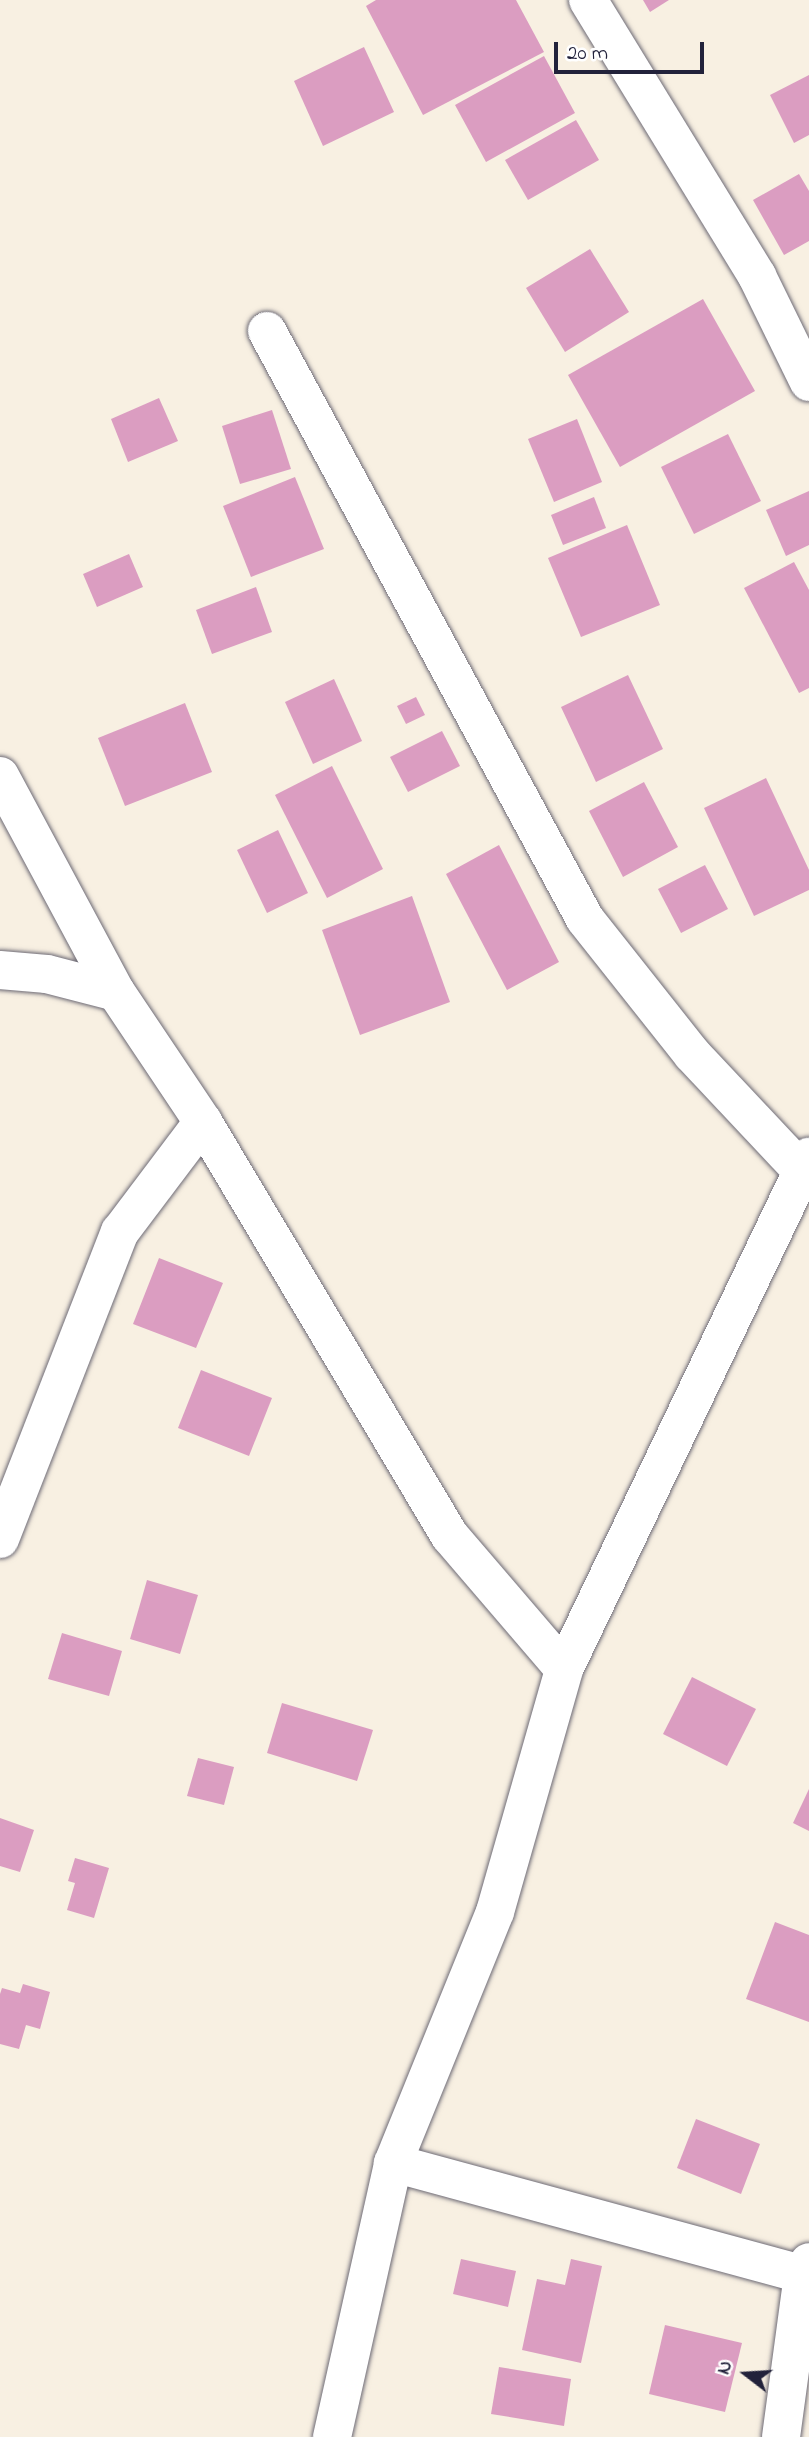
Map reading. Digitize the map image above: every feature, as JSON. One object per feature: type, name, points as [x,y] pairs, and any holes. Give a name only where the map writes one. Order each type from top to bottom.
[{"type":"street","points":[[588,0],[757,276],[809,382]]},
{"type":"street","points":[[267,331],[585,919],[692,1054],[805,1164],[564,1669],[495,1912],[393,2163],[332,2437]]},
{"type":"street","points":[[0,776],[116,992],[202,1122],[450,1536],[564,1669]]},
{"type":"street","points":[[0,970],[47,974],[116,992]]},
{"type":"street","points":[[0,1539],[120,1232],[202,1122]]},
{"type":"street","points":[[393,2163],[807,2271],[781,2437]]},
{"type":"building","points":[[376,0],[516,0],[544,52],[423,115],[366,6]]},
{"type":"building","points":[[643,0],[669,0],[650,12]]},
{"type":"building","points":[[364,47],[394,112],[323,146],[294,81]]},
{"type":"building","points":[[544,56],[575,113],[486,162],[455,105]]},
{"type":"building","points":[[809,75],[809,135],[794,143],[770,95]]},
{"type":"building","points":[[576,120],[599,160],[528,200],[505,160]]},
{"type":"building","points":[[799,174],[809,191],[809,241],[784,255],[753,200]]},
{"type":"building","points":[[590,249],[629,312],[565,352],[526,288]]},
{"type":"building","points":[[703,299],[755,391],[620,467],[568,375]]},
{"type":"building","points":[[159,398],[178,441],[128,462],[111,419]]},
{"type":"building","points":[[272,410],[291,469],[240,484],[222,426]]},
{"type":"building","points":[[577,419],[602,482],[554,502],[528,439]]},
{"type":"building","points":[[728,434],[761,501],[694,534],[661,467]]},
{"type":"building","points":[[295,477],[324,549],[251,577],[223,506]]},
{"type":"building","points":[[809,491],[809,545],[786,556],[766,510]]},
{"type":"building","points":[[594,497],[606,528],[563,545],[551,515]]},
{"type":"building","points":[[627,525],[660,605],[581,637],[548,558]]},
{"type":"building","points":[[129,554],[143,587],[97,607],[83,574]]},
{"type":"building","points":[[794,562],[809,590],[809,688],[799,693],[744,588]]},
{"type":"building","points":[[256,587],[272,632],[212,654],[196,610]]},
{"type":"building","points":[[628,675],[663,749],[596,782],[561,707]]},
{"type":"building","points":[[334,679],[362,741],[313,764],[285,702]]},
{"type":"building","points":[[416,697],[425,715],[406,724],[397,706]]},
{"type":"building","points":[[185,703],[212,772],[125,806],[98,738]]},
{"type":"building","points":[[442,731],[460,766],[408,792],[390,757]]},
{"type":"building","points":[[332,766],[383,869],[327,898],[275,795]]},
{"type":"building","points":[[766,778],[809,870],[809,890],[754,916],[704,808]]},
{"type":"building","points":[[644,782],[678,847],[623,877],[589,811]]},
{"type":"building","points":[[278,830],[308,893],[267,913],[237,850]]},
{"type":"building","points":[[499,845],[559,962],[507,990],[446,874]]},
{"type":"building","points":[[705,865],[728,909],[681,933],[658,889]]},
{"type":"building","points":[[412,896],[450,1002],[360,1035],[322,930]]},
{"type":"building","points":[[159,1258],[223,1283],[196,1348],[133,1324]]},
{"type":"building","points":[[201,1370],[272,1398],[249,1456],[178,1428]]},
{"type":"building","points":[[147,1580],[198,1595],[180,1654],[130,1639]]},
{"type":"building","points":[[62,1633],[122,1651],[109,1696],[48,1679]]},
{"type":"building","points":[[692,1677],[756,1709],[727,1766],[663,1734]]},
{"type":"building","points":[[282,1703],[373,1730],[357,1781],[267,1753]]},
{"type":"building","points":[[198,1758],[234,1767],[224,1805],[187,1796]]},
{"type":"building","points":[[809,1789],[809,1831],[793,1823]]},
{"type":"building","points":[[0,1818],[34,1830],[20,1872],[0,1866]]},
{"type":"building","points":[[75,1858],[109,1868],[94,1918],[67,1910],[75,1883],[68,1881]]},
{"type":"building","points":[[775,1922],[809,1935],[809,2022],[746,1999]]},
{"type":"building","points":[[23,1984],[50,1992],[40,2029],[26,2025],[19,2049],[0,2044],[0,1994],[2,1988],[20,1993]]},
{"type":"building","points":[[696,2119],[760,2144],[741,2194],[677,2168]]},
{"type":"building","points":[[461,2259],[516,2271],[508,2307],[453,2294]]},
{"type":"building","points":[[571,2259],[602,2266],[581,2363],[522,2350],[537,2279],[565,2285]]},
{"type":"building","points":[[665,2325],[742,2343],[725,2412],[649,2394]]},
{"type":"building","points":[[499,2367],[571,2379],[564,2426],[491,2414]]}]
